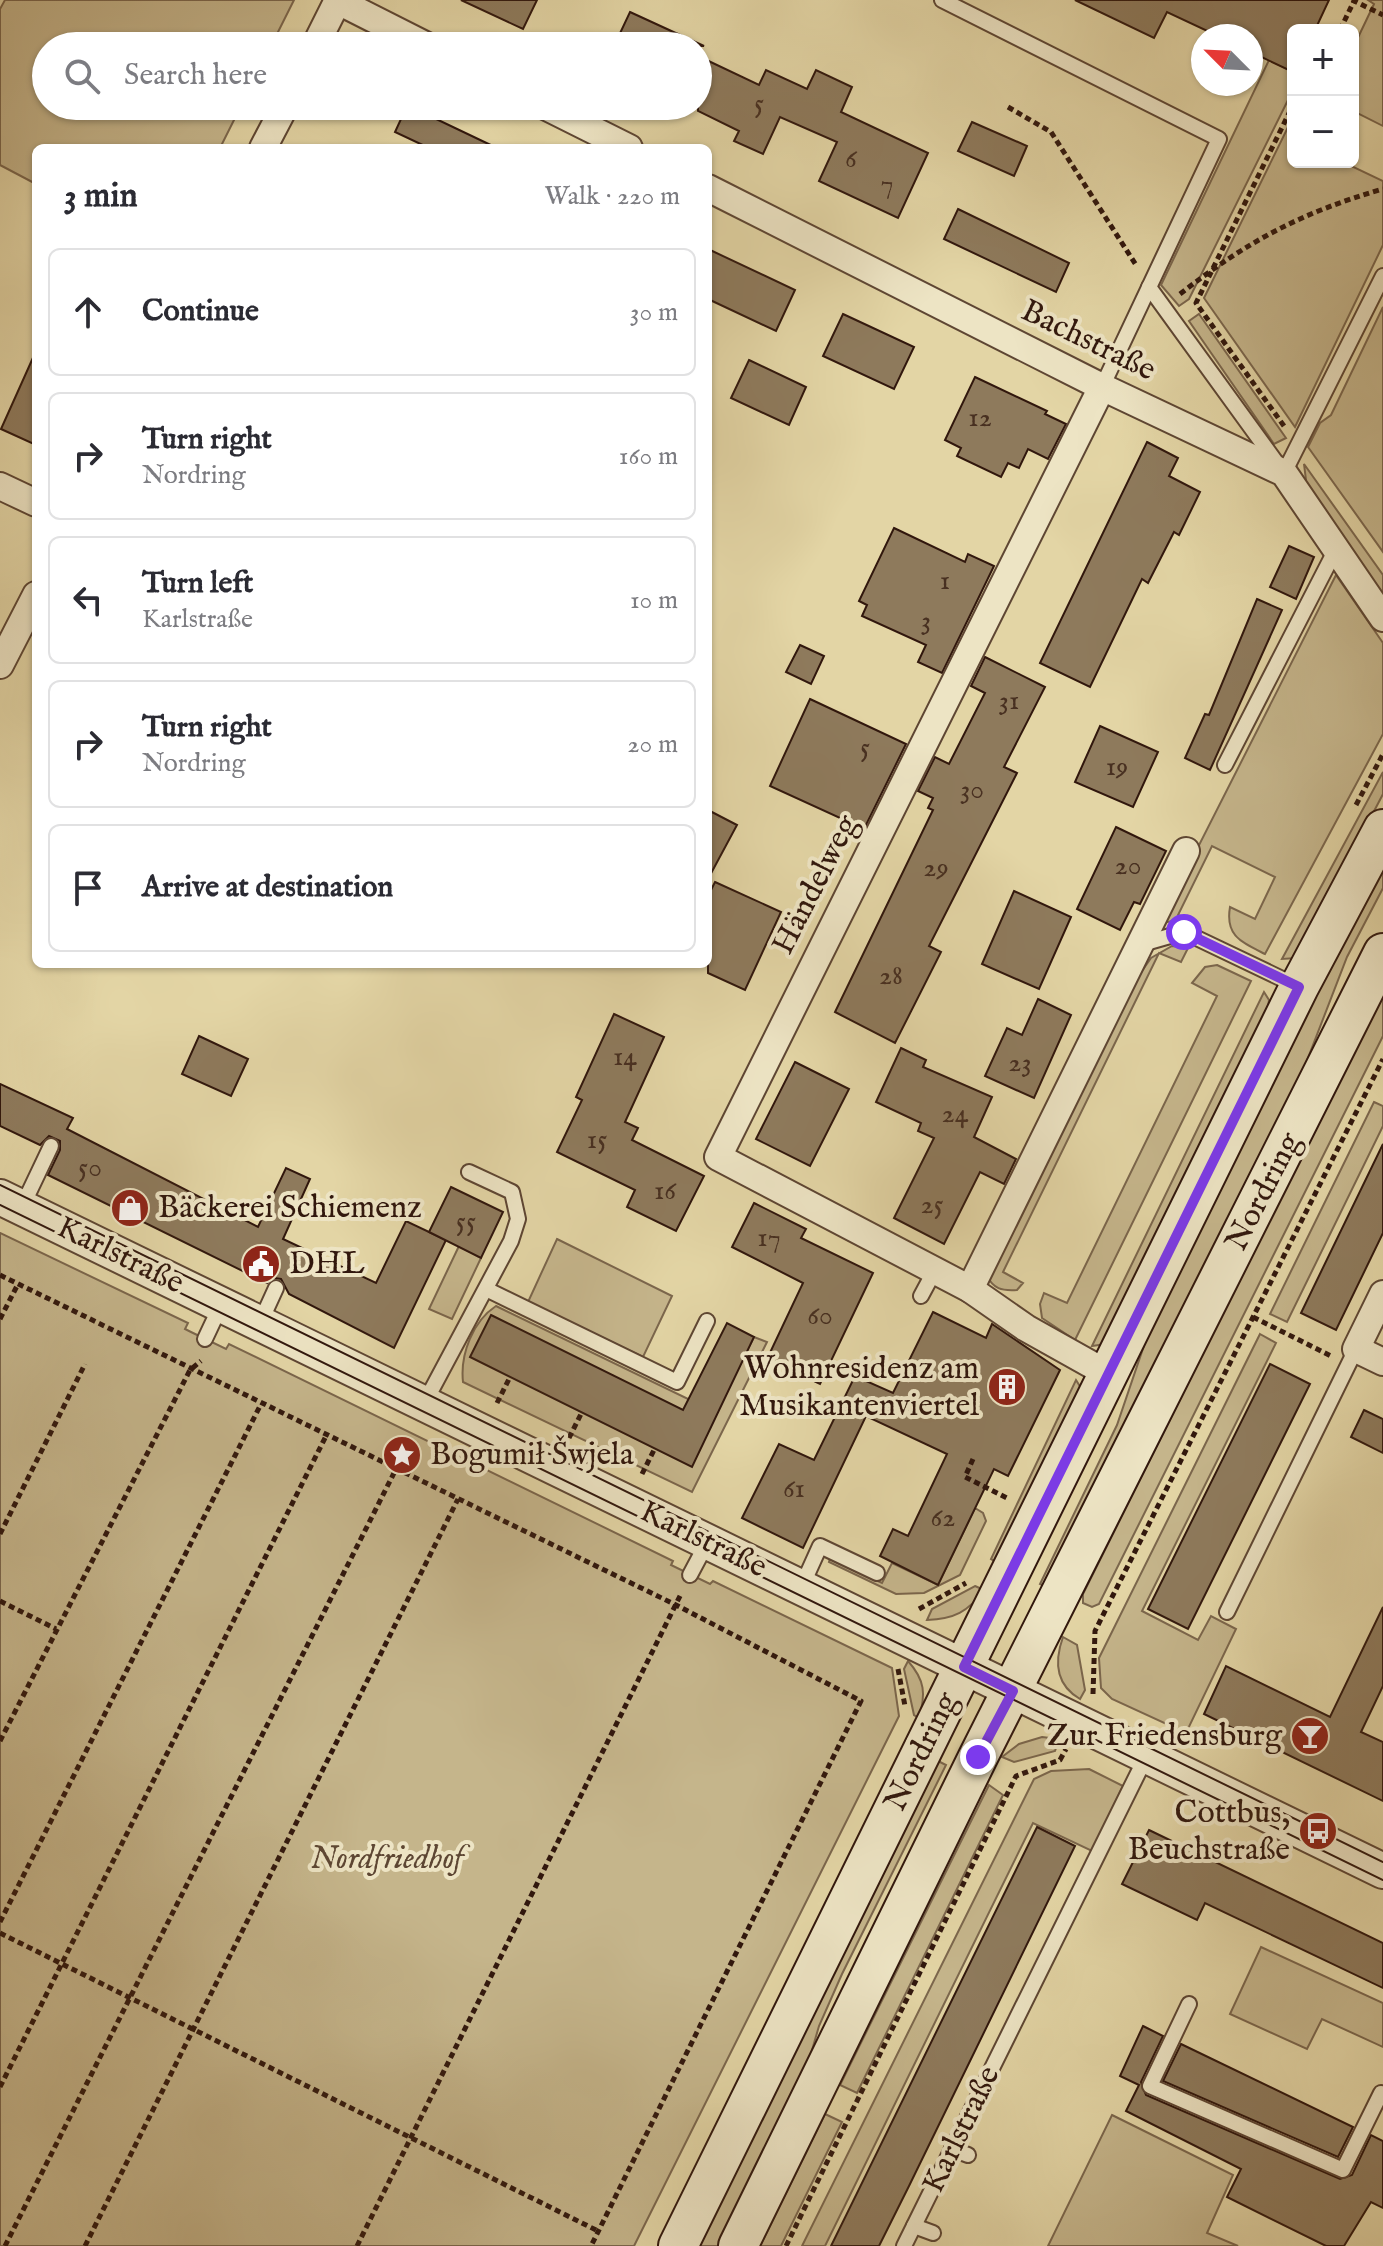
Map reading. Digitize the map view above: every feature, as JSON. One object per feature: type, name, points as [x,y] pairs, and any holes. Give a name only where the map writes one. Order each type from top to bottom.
[{"type":"main road","name":"Nordring","points":[[678,2246],[1299,987],[1383,829]]},
{"type":"main road","name":"Nordring","points":[[738,2246],[1383,953]]},
{"type":"street","points":[[322,32],[338,1],[399,32]]},
{"type":"street","points":[[265,144],[278,120]]},
{"type":"street","points":[[573,120],[621,144]]},
{"type":"street","name":"Bachstraße","points":[[712,190],[1102,387],[1284,473]]},
{"type":"street","name":"Händelweg","points":[[1102,387],[718,1157],[970,1289],[1026,1328],[1110,1375]]},
{"type":"street","points":[[1284,473],[1383,618]]},
{"type":"street","points":[[0,486],[32,501]]},
{"type":"street","points":[[0,665],[32,603]]},
{"type":"street","points":[[970,1289],[1186,851]]},
{"type":"street","name":"Karlstraße","points":[[11,1202],[1383,1871]]},
{"type":"street","points":[[1383,1294],[1352,1357],[1383,1362]]},
{"type":"lane","points":[[942,0],[1219,139],[1102,387]]},
{"type":"lane","points":[[1149,287],[1284,473],[1383,276]]},
{"type":"lane","points":[[1225,765],[1336,549]]},
{"type":"lane","points":[[1139,944],[1184,932],[1299,987]]},
{"type":"lane","points":[[11,1202],[51,1146]]},
{"type":"lane","points":[[424,1404],[488,1290],[518,1219],[512,1192],[469,1172]]},
{"type":"lane","points":[[921,1296],[935,1270]]},
{"type":"lane","points":[[260,1324],[276,1288]]},
{"type":"lane","points":[[488,1290],[677,1382],[707,1321]]},
{"type":"lane","points":[[205,1339],[221,1305]]},
{"type":"lane","points":[[1227,1612],[1352,1357]]},
{"type":"lane","points":[[690,1575],[707,1542]]},
{"type":"lane","points":[[801,1588],[820,1546],[877,1573]]},
{"type":"lane","name":"Karlstraße","points":[[904,2246],[1147,1755]]},
{"type":"lane","points":[[1189,2004],[1150,2086],[1343,2170],[1381,2093]]},
{"type":"lane","points":[[952,2149],[968,2155]]},
{"type":"lane","points":[[914,2226],[933,2233]]},
{"type":"path","points":[[1343,24],[1353,0],[1383,15]]},
{"type":"path","points":[[1008,107],[1051,132],[1149,287]]},
{"type":"path","points":[[1287,117],[1196,303],[1298,446]]},
{"type":"path","points":[[1164,307],[1213,268],[1289,221],[1383,189]]},
{"type":"path","points":[[786,2246],[1016,1776],[1060,1760],[1093,1697],[1095,1631],[1383,1059]]},
{"type":"path","points":[[0,1275],[676,1605],[861,1701],[591,2246]]},
{"type":"path","points":[[0,1319],[18,1284]]},
{"type":"path","points":[[1253,1317],[1352,1357]]},
{"type":"path","points":[[0,1741],[190,1370],[210,1354]]},
{"type":"path","points":[[0,1534],[85,1364]]},
{"type":"path","points":[[496,1404],[510,1377]]},
{"type":"path","points":[[0,1922],[261,1404]]},
{"type":"path","points":[[569,1439],[582,1412]]},
{"type":"path","points":[[0,2087],[326,1436]]},
{"type":"path","points":[[642,1475],[655,1448]]},
{"type":"path","points":[[973,1459],[965,1477],[1010,1499]]},
{"type":"path","points":[[5,2246],[396,1469]]},
{"type":"path","points":[[983,1492],[990,1490]]},
{"type":"path","points":[[85,2246],[458,1499]]},
{"type":"path","points":[[357,2246],[690,1575]]},
{"type":"path","points":[[0,1601],[56,1629]]},
{"type":"path","points":[[0,1933],[598,2231]]},
{"type":"green space","points":[[5,0],[294,0],[278,32],[32,32],[32,120],[234,120],[222,144],[32,144],[32,182],[0,165],[0,9]]},
{"type":"green space","points":[[1368,0],[1383,0],[1383,126],[1359,114],[1359,35],[1374,4]]},
{"type":"green space","points":[[1269,60],[1287,69],[1287,102],[1189,299],[1179,306],[1161,285],[1252,96],[1263,96],[1263,72]]},
{"type":"green space","points":[[1287,129],[1287,168],[1356,168],[1383,181],[1383,245],[1295,427],[1204,298]]},
{"type":"green space","points":[[1383,307],[1383,552],[1308,447],[1320,423],[1331,415]]},
{"type":"green space","points":[[1199,314],[1286,438],[1274,444],[1189,321]]},
{"type":"green space","points":[[1304,464],[1383,575],[1383,594],[1307,488]]},
{"type":"green space","points":[[1336,575],[1383,643],[1383,734],[1265,954],[1237,937],[1230,925],[1230,907],[1255,919],[1275,877],[1212,846],[1178,915],[1195,924],[1172,921],[1159,924]]},
{"type":"green space","points":[[1383,772],[1383,794],[1297,958],[1282,959]]},
{"type":"green space","points":[[1383,863],[1383,888],[1347,957],[1301,1076],[1049,1588],[1040,1584],[1117,1425],[1150,1328],[1315,991]]},
{"type":"green space","points":[[1172,946],[1188,948],[1181,962],[1159,953]]},
{"type":"green space","points":[[1159,954],[1003,1272],[1023,1283],[1017,1290],[998,1288],[986,1275],[1120,1003],[1151,958]]},
{"type":"green space","points":[[1217,965],[1251,981],[1075,1340],[1042,1318],[1040,1304],[1044,1293],[1067,1303],[1217,996],[1192,983],[1205,967]]},
{"type":"green space","points":[[1264,992],[1269,1000],[1267,1015],[1106,1344],[1092,1346]]},
{"type":"green space","points":[[1383,992],[1383,1036],[1099,1604],[1092,1607],[1083,1603],[1083,1594]]},
{"type":"green space","points":[[1374,1102],[1383,1106],[1383,1126],[1287,1322],[1270,1314]]},
{"type":"green space","name":"Nordfriedhof","points":[[0,1233],[188,1323],[185,1329],[191,1332],[226,1349],[229,1344],[673,1561],[671,1565],[710,1584],[713,1581],[892,1668],[899,1716],[634,2246],[0,2246]]},
{"type":"green space","points":[[557,1239],[672,1296],[643,1357],[528,1302]]},
{"type":"green space","points":[[459,1246],[481,1258],[452,1319],[429,1309]]},
{"type":"green space","points":[[496,1306],[688,1399],[721,1401],[754,1337],[767,1342],[692,1492],[463,1382],[464,1360],[470,1339],[481,1320]]},
{"type":"green space","points":[[1260,1334],[1276,1343],[1142,1611],[1198,1640],[1211,1616],[1236,1629],[1186,1733],[1112,1699],[1101,1688],[1099,1658]]},
{"type":"green space","points":[[1076,1380],[1081,1388],[998,1563],[991,1559]]},
{"type":"green space","points":[[975,1508],[983,1513],[986,1521],[960,1575],[924,1593],[896,1594],[829,1562],[830,1559],[882,1583],[892,1563],[938,1585]]},
{"type":"green space","points":[[975,1586],[984,1590],[966,1609],[953,1616],[927,1620],[932,1609]]},
{"type":"green space","points":[[1063,1637],[1077,1645],[1085,1690],[1080,1699],[1066,1687],[1059,1672],[1058,1655]]},
{"type":"green space","points":[[908,1661],[918,1675],[922,1688],[919,1718],[914,1715],[904,1669]]},
{"type":"green space","points":[[1042,1737],[1059,1739],[1055,1751],[1014,1762],[1002,1757],[1019,1744]]},
{"type":"green space","points":[[934,1759],[946,1765],[842,1974],[819,2026],[808,2064],[723,2246],[694,2246]]},
{"type":"green space","points":[[1089,1769],[1123,1786],[1092,1851],[1033,1823],[825,2246],[802,2246],[1034,1779],[1051,1771]]},
{"type":"green space","points":[[989,1785],[1003,1795],[857,2093],[840,2085]]},
{"type":"green space","points":[[1261,1947],[1383,2003],[1383,2047],[1322,2019],[1307,2049],[1230,2014]]},
{"type":"green space","points":[[825,2114],[842,2122],[781,2246],[760,2246]]},
{"type":"green space","points":[[1112,2115],[1233,2175],[1207,2233],[1238,2246],[1048,2246]]},
{"type":"building","points":[[461,0],[537,0],[523,29]]},
{"type":"building","points":[[1075,0],[1329,0],[1318,24],[1287,24],[1287,69],[1263,58],[1263,24],[1192,24],[1167,12],[1154,38]]},
{"type":"building","points":[[630,12],[674,32],[621,32]]},
{"type":"building","points":[[712,63],[759,85],[766,70],[807,89],[816,70],[852,87],[841,112],[928,153],[898,218],[819,181],[837,142],[780,117],[763,154],[734,141],[739,131],[712,118]]},
{"type":"building","points":[[401,120],[438,120],[489,144],[420,144],[395,132]]},
{"type":"building","points":[[972,122],[1027,146],[1014,176],[958,151]]},
{"type":"building","points":[[958,209],[1069,263],[1056,292],[944,239]]},
{"type":"building","points":[[712,251],[795,290],[776,331],[712,301]]},
{"type":"building","points":[[843,314],[914,347],[894,389],[823,356]]},
{"type":"building","points":[[32,360],[32,443],[1,429]]},
{"type":"building","points":[[749,360],[806,387],[789,425],[731,398]]},
{"type":"building","points":[[975,377],[1047,411],[1045,414],[1066,424],[1048,459],[1028,449],[1019,468],[1008,463],[1001,477],[957,456],[961,448],[945,440]]},
{"type":"building","points":[[1147,442],[1178,458],[1169,476],[1200,492],[1179,535],[1174,532],[1148,583],[1142,579],[1090,687],[1040,663]]},
{"type":"building","points":[[894,528],[965,562],[968,554],[994,566],[942,673],[918,662],[926,645],[862,616],[867,605],[859,601]]},
{"type":"building","points":[[1289,546],[1314,557],[1296,599],[1270,587]]},
{"type":"building","points":[[1257,599],[1282,610],[1210,770],[1185,758],[1205,714],[1209,715]]},
{"type":"building","points":[[800,645],[824,656],[811,684],[786,672]]},
{"type":"building","points":[[985,657],[1045,687],[1004,767],[1017,773],[929,946],[941,952],[895,1043],[835,1012],[933,810],[928,808],[933,798],[918,791],[935,757],[949,764],[985,693],[971,686]]},
{"type":"building","points":[[810,699],[906,744],[864,829],[770,786]]},
{"type":"building","points":[[1100,726],[1158,752],[1133,807],[1075,782]]},
{"type":"building","points":[[712,812],[737,825],[712,872]]},
{"type":"building","points":[[1116,827],[1166,851],[1140,904],[1134,902],[1120,930],[1077,909]]},
{"type":"building","points":[[715,882],[781,912],[745,990],[708,973],[708,968],[712,968],[712,888]]},
{"type":"building","points":[[1014,891],[1071,917],[1039,989],[982,964]]},
{"type":"building","points":[[1038,999],[1071,1015],[1034,1098],[985,1076],[1007,1028],[1022,1035]]},
{"type":"building","points":[[614,1014],[664,1037],[625,1122],[638,1128],[632,1140],[704,1176],[676,1231],[627,1207],[635,1190],[557,1152],[582,1100],[576,1097]]},
{"type":"building","points":[[199,1036],[248,1059],[231,1096],[182,1074]]},
{"type":"building","points":[[901,1048],[926,1060],[923,1067],[992,1097],[974,1137],[1016,1159],[1004,1184],[980,1172],[944,1244],[894,1218],[934,1138],[918,1131],[921,1123],[876,1102]]},
{"type":"building","points":[[795,1062],[849,1089],[810,1166],[756,1139]]},
{"type":"building","points":[[0,1084],[73,1118],[67,1129],[258,1227],[286,1168],[310,1179],[283,1239],[376,1283],[406,1221],[446,1240],[394,1348],[289,1294],[281,1279],[274,1278],[267,1283],[48,1175],[60,1150],[60,1141],[49,1136],[40,1145],[0,1126]]},
{"type":"building","points":[[1383,1144],[1383,1233],[1336,1330],[1301,1313]]},
{"type":"building","points":[[451,1187],[503,1212],[481,1258],[429,1232]]},
{"type":"building","points":[[754,1203],[806,1229],[801,1238],[873,1273],[820,1384],[767,1359],[803,1283],[732,1247]]},
{"type":"building","points":[[933,1312],[986,1338],[992,1324],[1060,1370],[1008,1476],[994,1469],[938,1585],[880,1556],[893,1529],[908,1536],[947,1454],[866,1416],[803,1548],[742,1518],[779,1444],[814,1460],[855,1376],[893,1393]]},
{"type":"building","points":[[491,1315],[683,1410],[727,1323],[754,1337],[692,1467],[470,1357]]},
{"type":"building","points":[[1270,1364],[1310,1384],[1188,1629],[1148,1609]]},
{"type":"building","points":[[1364,1410],[1383,1419],[1383,1453],[1351,1437]]},
{"type":"building","points":[[1383,1607],[1383,1686],[1361,1732],[1383,1742],[1383,1801],[1204,1714],[1226,1666],[1330,1717]]},
{"type":"building","points":[[1037,1827],[1075,1846],[909,2186],[879,2246],[831,2246]]},
{"type":"building","points":[[1149,1830],[1383,1943],[1383,1988],[1205,1903],[1197,1920],[1122,1884]]},
{"type":"building","points":[[1143,2026],[1163,2036],[1141,2082],[1146,2095],[1340,2179],[1352,2175],[1371,2135],[1383,2141],[1383,2208],[1371,2202],[1344,2246],[1326,2246],[1227,2197],[1241,2169],[1126,2111],[1139,2085],[1120,2076]]},
{"type":"building","points":[[1181,2044],[1353,2127],[1338,2157],[1163,2081]]},
{"type":"tram line","points":[[0,1185],[1383,1862]]},
{"type":"tram line","points":[[0,1205],[1383,1880]]},
{"type":"place","name":"Bäckerei Schiemenz","points":[[130,1208]]},
{"type":"place","name":"DHL","points":[[261,1264]]},
{"type":"place","name":"Wohnresidenz am Musikantenviertel","points":[[1007,1387]]},
{"type":"place","name":"Bogumił Šwjela","points":[[402,1455]]},
{"type":"place","name":"Zur Friedensburg","points":[[1310,1736]]},
{"type":"place","name":"Cottbus, Beuchstraße","points":[[1318,1831]]},
{"type":"route","points":[[978,1757],[1013,1691],[964,1667],[1299,987],[1184,932]]}]
